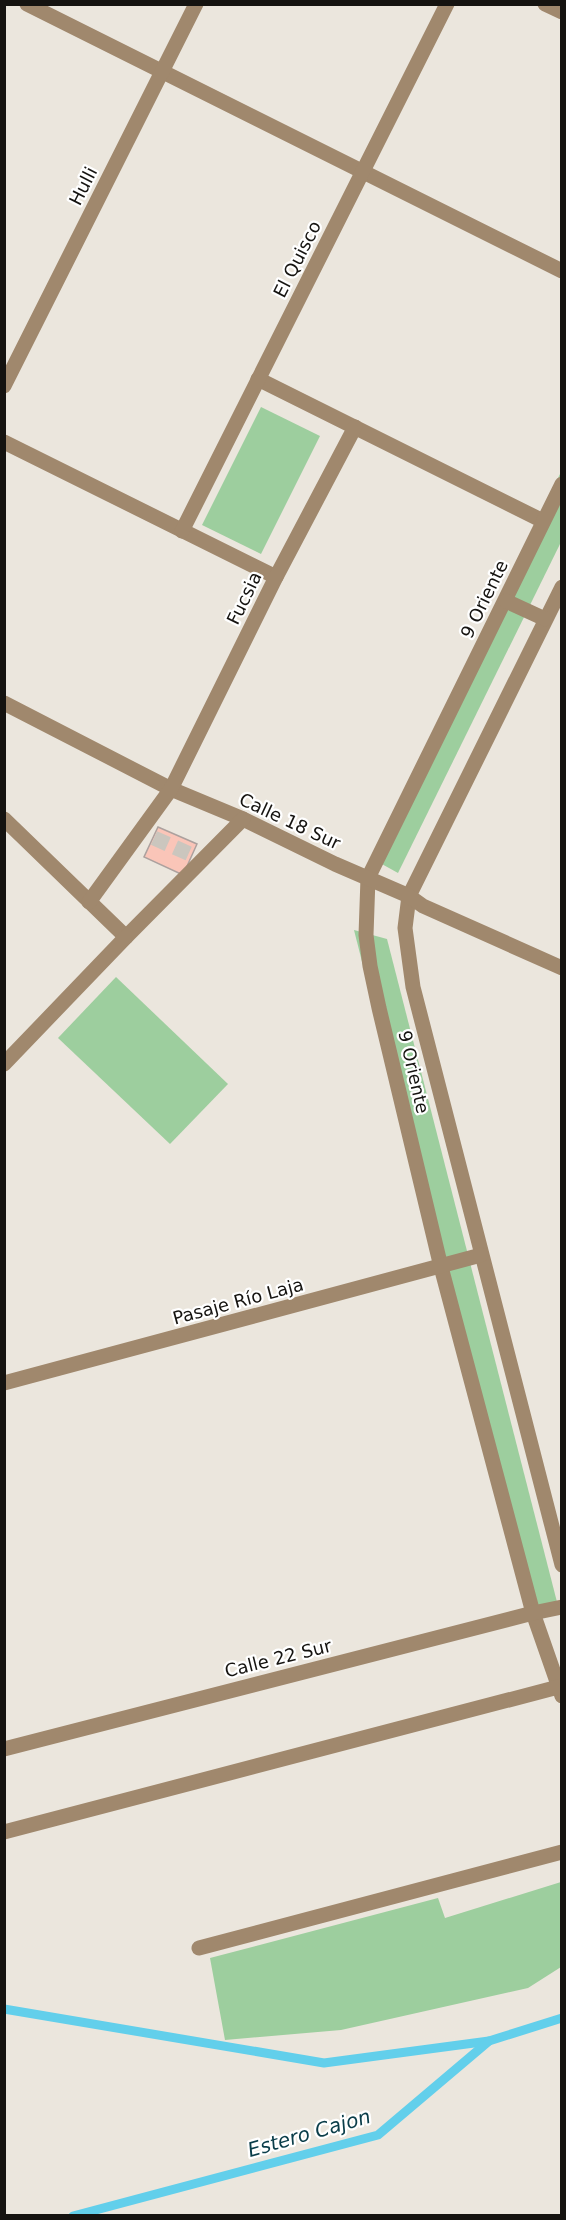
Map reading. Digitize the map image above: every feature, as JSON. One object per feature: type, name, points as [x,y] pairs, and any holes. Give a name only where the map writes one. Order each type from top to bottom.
[{"type":"street","points":[[27,4],[561,271]]},
{"type":"street","name":"Hulli","points":[[4,386],[196,4]]},
{"type":"street","name":"El Quisco","points":[[182,531],[447,4]]},
{"type":"street","points":[[258,379],[543,521]]},
{"type":"street","name":"Fucsia","points":[[89,902],[147,835],[276,577],[355,427]]},
{"type":"street","points":[[4,442],[276,577]]},
{"type":"street","name":"9 Oriente","points":[[561,484],[506,601],[368,879],[366,935],[370,966],[441,1267],[533,1613],[561,1690]]},
{"type":"street","name":"9 Oriente","points":[[561,587],[409,896],[405,928],[413,987],[561,1564]]},
{"type":"street","points":[[506,601],[545,619]]},
{"type":"street","name":"Calle 18 Sur","points":[[4,702],[171,789],[243,819],[368,879],[409,896],[423,906],[561,968]]},
{"type":"street","points":[[4,819],[126,937]]},
{"type":"street","points":[[4,1064],[126,937],[197,858],[243,819]]},
{"type":"street","name":"Pasaje Río Laja","points":[[4,1383],[481,1256]]},
{"type":"street","name":"Calle 22 Sur","points":[[4,1749],[561,1607]]},
{"type":"street","points":[[4,1832],[561,1690]]},
{"type":"street","points":[[199,1948],[561,1852]]},
{"type":"green space","points":[[261,407],[320,436],[261,554],[202,525]]},
{"type":"green space","points":[[561,472],[561,542],[398,873],[371,858]]},
{"type":"green space","points":[[354,930],[387,939],[557,1602],[526,1610]]},
{"type":"green space","points":[[116,977],[228,1084],[170,1144],[58,1038]]},
{"type":"green space","points":[[561,1882],[561,1967],[528,1988],[341,2030],[225,2040],[210,1958],[438,1898],[445,1918]]},
{"type":"building","points":[[158,827],[197,844],[183,875],[144,857]]},
{"type":"waterway","points":[[4,2009],[324,2063],[489,2041]]},
{"type":"waterway","name":"Estero Cajon","points":[[73,2216],[378,2135],[489,2041],[562,2018]]},
{"type":"tunnel","points":[[154,838],[192,855]]}]
